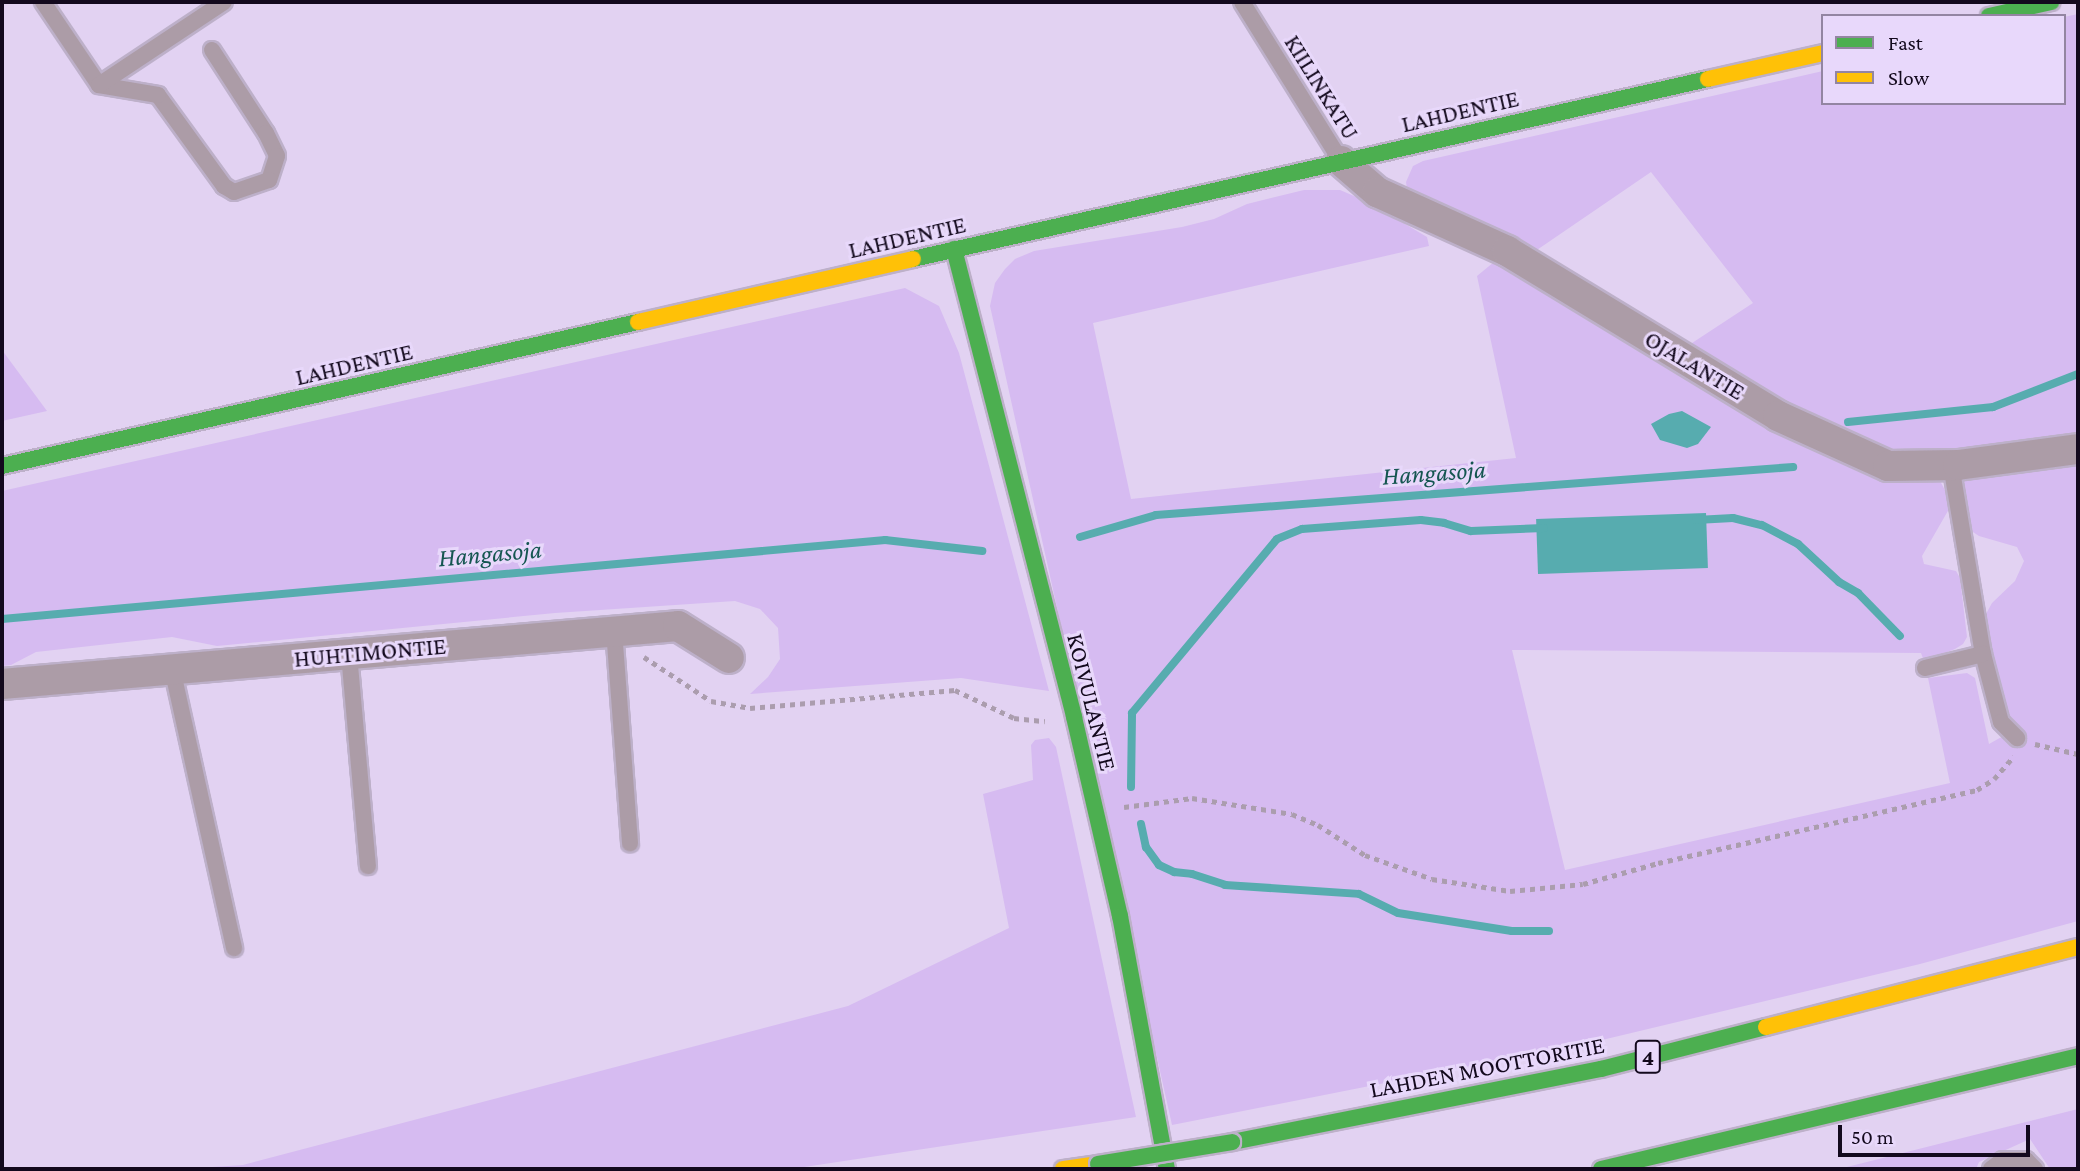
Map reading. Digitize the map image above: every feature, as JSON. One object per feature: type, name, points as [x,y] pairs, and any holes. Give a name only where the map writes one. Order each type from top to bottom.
[{"type":"main road","points":[[1998,14],[2051,2]]},
{"type":"main road","name":"LAHDENTIE","points":[[2,466],[1821,53]]},
{"type":"main road","name":"KOIVULANTIE","points":[[954,249],[1074,717],[1120,916],[1167,1169]]},
{"type":"main road","name":"LAHDEN MOOTTORITIE","points":[[1063,1169],[1232,1142],[1601,1069],[2078,947]]},
{"type":"main road","points":[[1601,1169],[2078,1056]]},
{"type":"street","name":"OJALANTIE","points":[[1341,161],[1377,192],[1507,251],[1777,416],[1888,466],[1951,465],[2078,449]]},
{"type":"street","name":"HUHTIMONTIE","points":[[2,684],[349,654],[615,643],[678,626],[729,658]]},
{"type":"lane","points":[[43,2],[99,85],[158,95],[224,186],[234,192],[269,180],[277,156],[266,133],[212,50]]},
{"type":"lane","points":[[99,85],[224,2]]},
{"type":"lane","name":"KIILINKATU","points":[[1242,2],[1341,161]]},
{"type":"lane","points":[[1951,465],[1983,654],[2001,722],[2017,738]]},
{"type":"lane","points":[[615,643],[630,843]]},
{"type":"lane","points":[[349,654],[368,866]]},
{"type":"lane","points":[[1925,668],[1983,654]]},
{"type":"lane","points":[[172,668],[234,948]]},
{"type":"lane","points":[[1991,1169],[2003,1160],[2026,1160],[2035,1169]]},
{"type":"path","points":[[615,643],[645,657],[711,701],[750,708],[955,690],[1014,718],[1045,721],[1074,717]]},
{"type":"path","points":[[1124,807],[1192,798],[1292,814],[1318,825],[1365,855],[1432,879],[1510,891],[1583,884],[1658,863],[1977,790],[1994,779],[2015,756],[2017,738],[2078,754]]},
{"type":"shaded area","points":[[2078,14],[2078,438],[1891,457],[1791,414],[1689,345],[1753,303],[1651,172],[1531,254],[1408,196],[1406,182],[1413,166],[1423,161],[1821,71],[1821,105],[2066,105],[2066,17]]},
{"type":"shaded area","points":[[1304,190],[1340,190],[1368,202],[1427,237],[1429,246],[1093,323],[1131,499],[1516,458],[1477,276],[1494,262],[1632,335],[1940,481],[1946,492],[1949,509],[1922,556],[1924,564],[1956,571],[1960,578],[1967,637],[1963,644],[1955,649],[1924,661],[1921,653],[1512,650],[1565,870],[1950,783],[1928,678],[1967,673],[1975,678],[1989,744],[2014,730],[2006,720],[1981,623],[1992,603],[2015,581],[2024,561],[2017,547],[1979,536],[1970,530],[1963,485],[1966,477],[2078,458],[2078,921],[1920,964],[1602,1040],[1172,1125],[990,306],[995,283],[1005,269],[1015,259],[1034,251],[1182,227],[1214,219],[1247,204]]},
{"type":"shaded area","points":[[905,288],[939,306],[959,353],[1049,691],[961,678],[750,694],[768,677],[780,659],[778,628],[760,609],[735,601],[555,613],[217,646],[172,637],[36,652],[11,665],[2,666],[2,491]]},
{"type":"shaded area","points":[[2,350],[47,411],[2,421]]},
{"type":"shaded area","points":[[1682,411],[1711,427],[1698,444],[1687,448],[1660,440],[1651,424],[1669,414]]},
{"type":"shaded area","points":[[1706,513],[1708,568],[1538,574],[1536,519]]},
{"type":"shaded area","points":[[1049,738],[1056,747],[1136,1117],[791,1169],[182,1169],[243,1165],[848,1006],[1009,928],[983,794],[1033,780],[1031,745],[1035,740]]},
{"type":"shaded area","points":[[2078,1109],[2078,1169],[2050,1169],[2030,1139],[1979,1162],[1976,1169],[1839,1169]]},
{"type":"waterway","name":"Hangasoja","points":[[1848,422],[1993,407],[2078,374]]},
{"type":"waterway","name":"Hangasoja","points":[[1080,537],[1156,515],[1793,467]]},
{"type":"waterway","points":[[1696,520],[1733,518],[1762,525],[1798,544],[1839,582],[1858,593],[1900,636]]},
{"type":"waterway","points":[[1131,787],[1132,713],[1277,539],[1302,529],[1421,520],[1471,531],[1544,528]]},
{"type":"waterway","name":"Hangasoja","points":[[2,619],[885,540],[982,551]]},
{"type":"waterway","points":[[1141,824],[1146,847],[1159,865],[1174,872],[1192,874],[1225,885],[1359,894],[1398,913],[1512,931],[1549,931]]},
{"type":"traffic: fast","points":[[1998,14],[2051,2]]},
{"type":"traffic: fast","points":[[913,259],[1708,79]]},
{"type":"traffic: fast","points":[[954,249],[1074,717],[1120,916],[1167,1169]]},
{"type":"traffic: fast","points":[[2,466],[638,322]]},
{"type":"traffic: fast","points":[[1232,1142],[1601,1069],[1766,1027]]},
{"type":"traffic: fast","points":[[1601,1169],[2078,1056]]},
{"type":"traffic: fast","points":[[1098,1164],[1232,1142]]},
{"type":"traffic: slow","points":[[1708,79],[1821,53]]},
{"type":"traffic: slow","points":[[638,322],[913,259]]},
{"type":"traffic: slow","points":[[1766,1027],[2078,947]]},
{"type":"traffic: slow","points":[[1063,1169],[1098,1164]]}]
